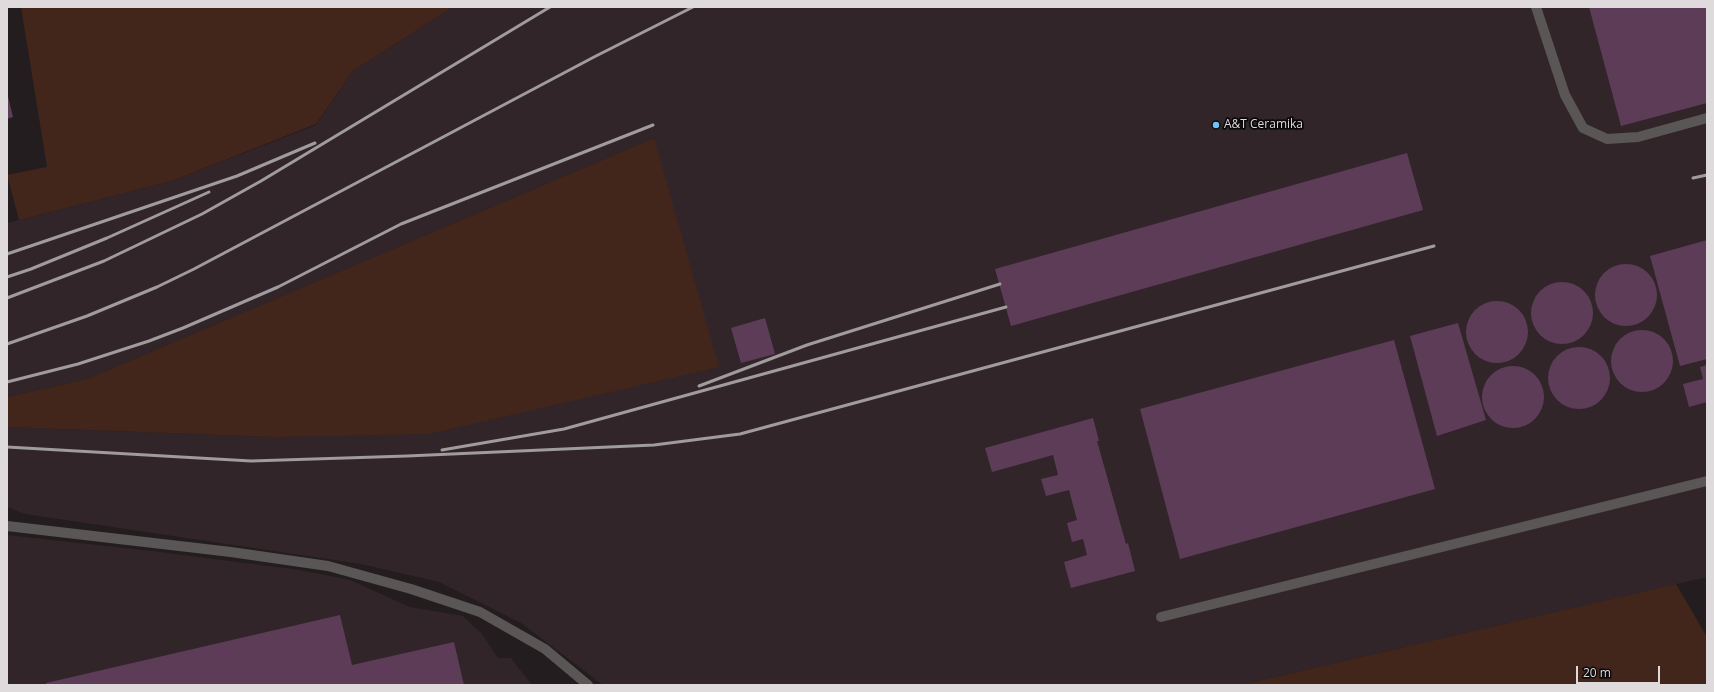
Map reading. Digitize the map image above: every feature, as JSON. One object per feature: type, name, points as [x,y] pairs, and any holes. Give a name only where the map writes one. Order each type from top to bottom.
[{"type":"street","points":[[1536,7],[1565,96],[1584,128],[1607,139],[1638,137],[1707,118]]},
{"type":"street","points":[[1161,617],[1707,481]]},
{"type":"street","points":[[7,526],[231,552],[328,566],[411,589],[480,612],[545,649],[588,685]]},
{"type":"shaded area","points":[[21,7],[453,7],[353,71],[316,124],[172,181],[19,220],[7,175],[47,167]]},
{"type":"shaded area","points":[[453,7],[1707,7],[1707,577],[1241,685],[603,685],[521,623],[439,582],[361,564],[25,514],[7,507],[7,427],[272,437],[654,138],[87,379],[7,397],[7,223],[172,181],[316,125],[353,71]]},
{"type":"shaded area","points":[[654,138],[719,367],[429,434],[272,437],[7,427],[7,397],[87,379]]},
{"type":"shaded area","points":[[7,535],[152,551],[300,570],[350,580],[410,607],[463,616],[482,634],[498,658],[511,658],[532,685],[7,685]]},
{"type":"shaded area","points":[[1676,584],[1707,637],[1707,685],[1241,685]]},
{"type":"building","points":[[1589,7],[1707,7],[1707,103],[1621,126]]},
{"type":"building","points":[[7,92],[13,117],[7,119]]},
{"type":"building","points":[[1407,153],[1423,210],[1011,326],[995,269]]},
{"type":"building","points":[[1707,240],[1707,359],[1680,366],[1650,256]]},
{"type":"building","points":[[1620,264],[1632,264],[1648,273],[1655,283],[1657,295],[1655,307],[1648,317],[1632,326],[1620,326],[1609,321],[1600,312],[1595,301],[1595,289],[1600,278],[1609,269]]},
{"type":"building","points":[[1562,282],[1574,284],[1584,291],[1591,301],[1593,313],[1591,325],[1584,335],[1574,342],[1562,344],[1550,342],[1540,335],[1533,325],[1531,313],[1533,301],[1540,291],[1550,284]]},
{"type":"building","points":[[1491,301],[1503,301],[1519,310],[1526,320],[1528,332],[1526,344],[1519,354],[1503,363],[1491,363],[1480,358],[1471,349],[1466,338],[1466,326],[1471,315],[1480,306]]},
{"type":"building","points":[[765,318],[775,354],[741,363],[731,328]]},
{"type":"building","points":[[1458,323],[1486,420],[1437,436],[1410,336]]},
{"type":"building","points":[[1636,330],[1648,330],[1664,339],[1671,349],[1673,361],[1671,373],[1664,383],[1648,392],[1636,392],[1625,387],[1616,378],[1611,367],[1611,355],[1616,344],[1625,335]]},
{"type":"building","points":[[1394,340],[1435,489],[1180,559],[1140,409]]},
{"type":"building","points":[[1579,347],[1591,349],[1601,356],[1608,366],[1610,378],[1608,390],[1601,400],[1591,407],[1579,409],[1567,407],[1557,400],[1550,390],[1548,378],[1550,366],[1557,356],[1567,349]]},
{"type":"building","points":[[1707,365],[1707,402],[1689,407],[1683,384],[1703,379],[1700,367]]},
{"type":"building","points":[[1513,366],[1525,368],[1535,375],[1542,385],[1544,397],[1542,409],[1535,419],[1525,426],[1513,428],[1501,426],[1491,419],[1484,409],[1482,397],[1484,385],[1491,375],[1501,368]]},
{"type":"building","points":[[1093,418],[1099,441],[1097,441],[1135,571],[1071,588],[1064,562],[1087,555],[1083,539],[1072,542],[1067,523],[1077,520],[1069,490],[1046,496],[1041,479],[1058,475],[1053,455],[992,472],[985,448]]},
{"type":"building","points":[[340,615],[352,665],[454,642],[464,685],[46,685],[46,683]]},
{"type":"railway","points":[[7,298],[104,261],[202,214],[261,181],[550,7]]},
{"type":"railway","points":[[7,344],[87,316],[157,287],[194,269],[594,57],[693,7]]},
{"type":"railway","points":[[7,382],[78,364],[149,341],[183,328],[278,287],[401,224],[653,125]]},
{"type":"railway","points":[[7,254],[237,176],[315,143]]},
{"type":"railway","points":[[1693,178],[1707,175]]},
{"type":"railway","points":[[7,277],[31,269],[107,238],[209,192]]},
{"type":"railway","points":[[7,447],[251,461],[654,445],[740,434],[1434,246]]},
{"type":"railway","points":[[699,386],[807,345],[1000,284]]},
{"type":"railway","points":[[442,450],[564,429],[1006,307]]},
{"type":"place","name":"A&T Ceramika","points":[[1216,125]]}]
